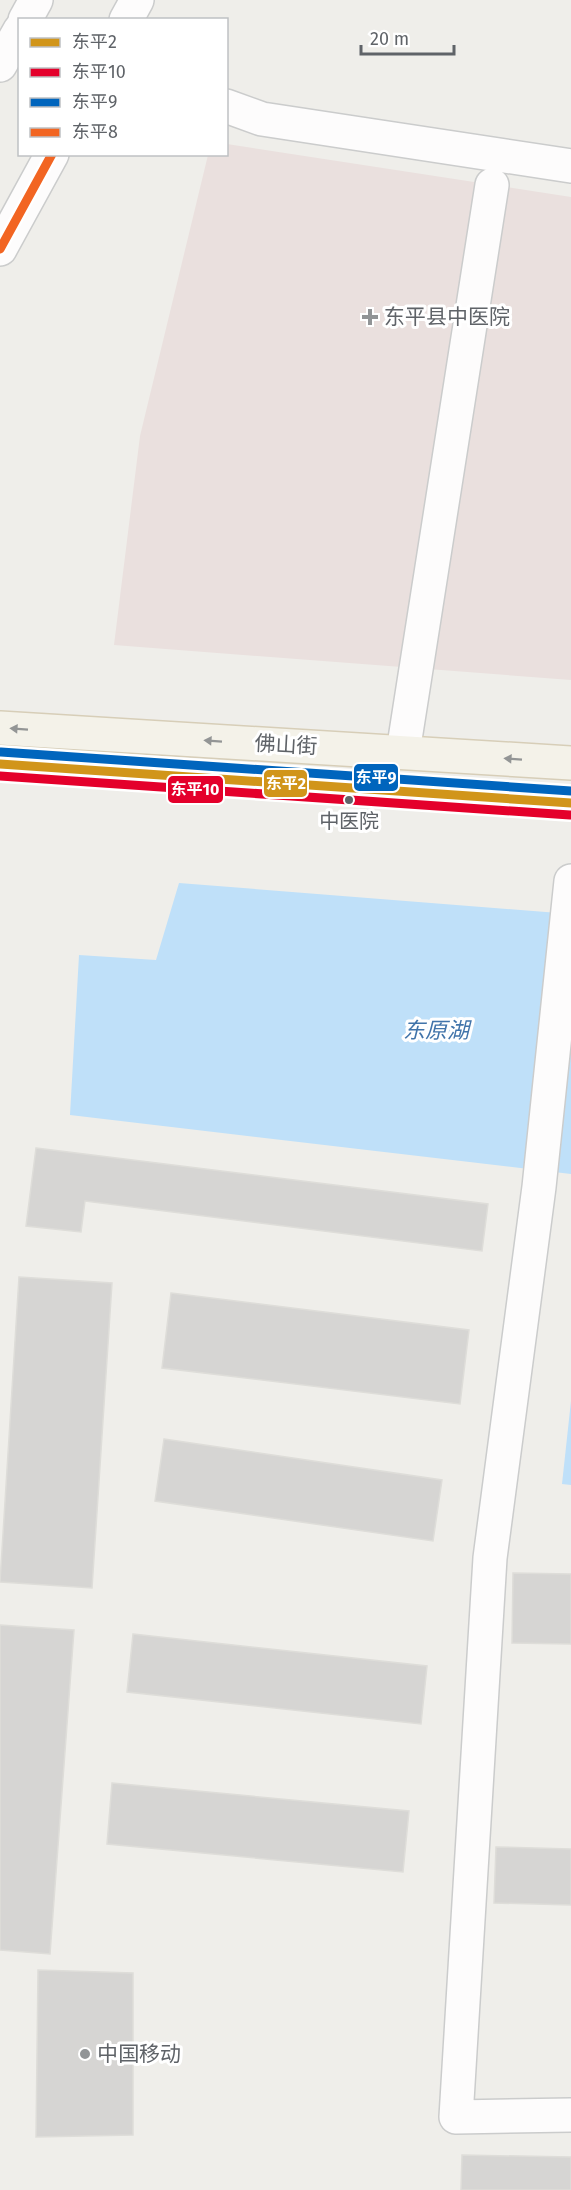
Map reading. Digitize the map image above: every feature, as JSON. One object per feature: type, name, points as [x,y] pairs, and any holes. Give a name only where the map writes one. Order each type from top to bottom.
[{"type":"main road","name":"佛山街","points":[[0,728],[571,763]]},
{"type":"main road","name":"佛山街","points":[[0,764],[571,803]]},
{"type":"street","points":[[26,18],[36,0]]},
{"type":"street","points":[[127,18],[137,0]]},
{"type":"street","points":[[0,65],[18,34]]},
{"type":"street","points":[[228,107],[262,119],[571,165]]},
{"type":"street","points":[[0,249],[51,156]]},
{"type":"street","points":[[403,752],[492,185]]},
{"type":"street","points":[[571,881],[539,1187],[490,1558],[456,2117],[571,2115]]},
{"type":"shaded area","name":"东平县中医院","points":[[228,144],[571,197],[571,680],[114,645],[140,436],[208,156],[228,156]]},
{"type":"water","name":"东原湖","points":[[179,883],[571,914],[571,1174],[70,1115],[79,955],[156,960]]},
{"type":"water","points":[[571,1401],[571,1485],[562,1484]]},
{"type":"building","points":[[36,1148],[488,1204],[482,1251],[85,1201],[81,1232],[26,1226]]},
{"type":"building","points":[[19,1277],[112,1283],[92,1588],[0,1582]]},
{"type":"building","points":[[171,1293],[469,1330],[460,1404],[162,1368]]},
{"type":"building","points":[[164,1439],[442,1480],[433,1541],[155,1501]]},
{"type":"building","points":[[513,1573],[571,1574],[571,1644],[512,1643]]},
{"type":"building","points":[[0,1625],[74,1630],[50,1954],[0,1950]]},
{"type":"building","points":[[133,1634],[427,1666],[421,1724],[127,1692]]},
{"type":"building","points":[[112,1783],[409,1811],[403,1872],[107,1844]]},
{"type":"building","points":[[496,1847],[571,1849],[571,1905],[494,1903]]},
{"type":"building","name":"中国移动","points":[[38,1970],[133,1973],[133,2135],[36,2137]]},
{"type":"building","points":[[462,2155],[571,2157],[571,2190],[461,2190]]},
{"type":"transit line","name":"东平8","points":[[0,249],[51,156]]},
{"type":"transit line","name":"东平9","points":[[1,752],[571,791]]},
{"type":"transit line","name":"东平2","points":[[0,764],[571,803]]},
{"type":"transit line","name":"东平10","points":[[0,776],[570,815]]},
{"type":"place","name":"东平县中医院","points":[[370,317]]},
{"type":"place","name":"中医院","points":[[349,800]]},
{"type":"place","name":"中国移动","points":[[85,2054]]}]
